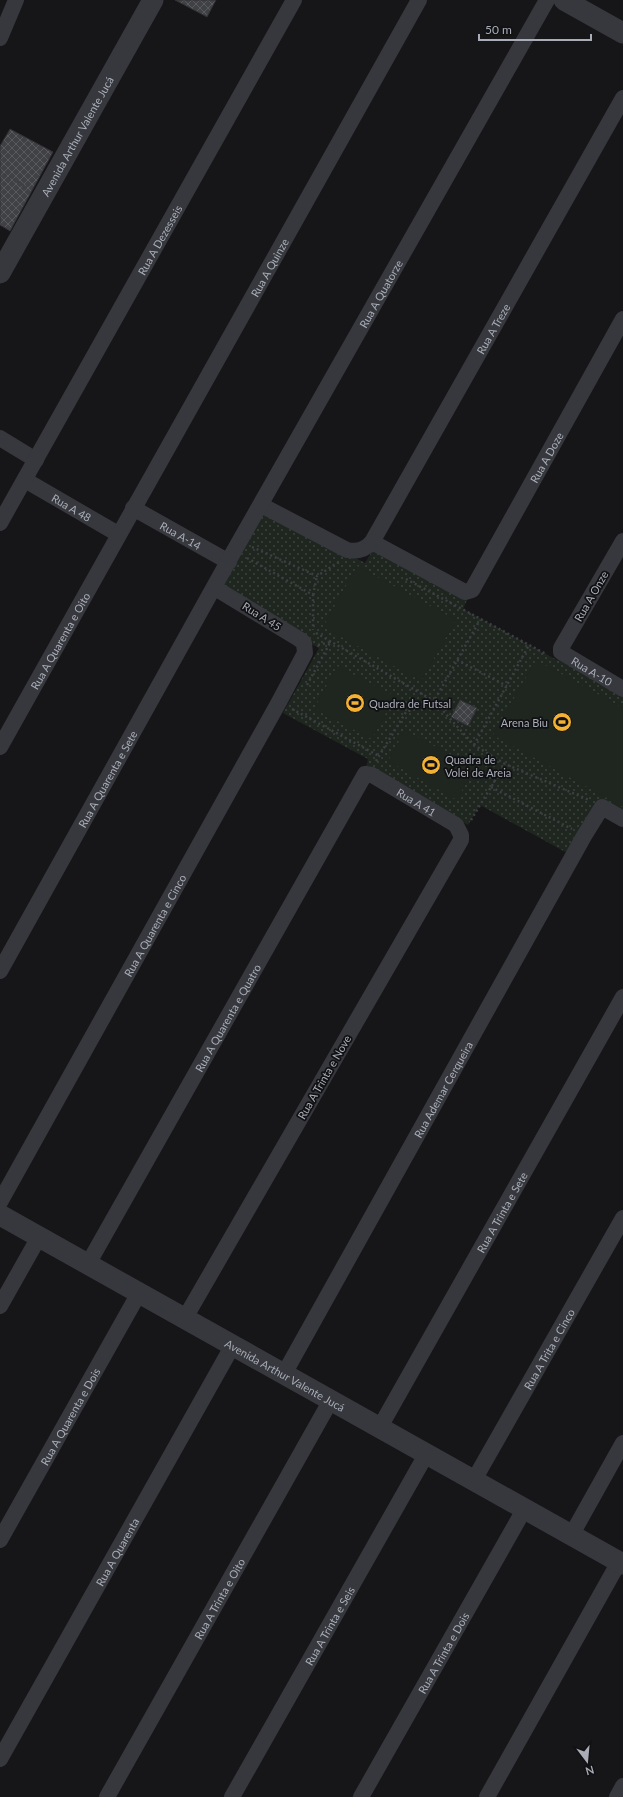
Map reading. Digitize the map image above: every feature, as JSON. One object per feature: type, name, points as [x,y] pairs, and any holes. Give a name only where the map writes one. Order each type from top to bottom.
[{"type":"street","points":[[0,38],[16,0]]},
{"type":"street","name":"Avenida Arthur Valente Jucá","points":[[0,273],[42,195],[153,0]]},
{"type":"street","name":"Rua A Dezesseis","points":[[0,523],[294,0]]},
{"type":"street","name":"Rua A Quinze","points":[[118,534],[419,0]]},
{"type":"street","name":"Rua A Quatorze","points":[[215,588],[547,0]]},
{"type":"street","points":[[564,0],[589,6],[623,33]]},
{"type":"street","name":"Rua A Treze","points":[[355,552],[367,548],[372,542],[623,98]]},
{"type":"street","name":"Rua A Doze","points":[[372,542],[465,592],[472,590],[623,319]]},
{"type":"street","points":[[0,438],[36,460]]},
{"type":"street","name":"Rua A 48","points":[[25,480],[118,534]]},
{"type":"street","points":[[261,505],[347,550],[355,552]]},
{"type":"street","name":"Rua A-14","points":[[133,508],[235,552]]},
{"type":"street","name":"Rua A Quarenta e Oito","points":[[0,747],[118,534]]},
{"type":"street","name":"Rua A Onze","points":[[555,654],[561,648],[623,541]]},
{"type":"street","name":"Rua A 45","points":[[215,588],[299,639],[305,648]]},
{"type":"street","name":"Rua A Quarenta e Sete","points":[[0,971],[215,588]]},
{"type":"street","name":"Rua A Quarenta e Cinco","points":[[0,1202],[280,702],[305,653],[305,648]]},
{"type":"street","name":"Rua A-10","points":[[555,654],[623,689]]},
{"type":"street","name":"Rua A 41","points":[[368,773],[456,825],[462,835]]},
{"type":"street","name":"Rua A Quarenta e Quatro","points":[[88,1264],[365,774],[368,773]]},
{"type":"street","points":[[604,807],[623,819]]},
{"type":"street","name":"Rua Ademar Cerqueira","points":[[284,1374],[584,836],[604,807]]},
{"type":"street","name":"Rua A Trinta e Nove","points":[[185,1318],[462,835]]},
{"type":"street","name":"Rua A Trinta e Sete","points":[[380,1427],[623,997]]},
{"type":"street","name":"Avenida Arthur Valente Jucá","points":[[0,1215],[572,1534],[621,1563]]},
{"type":"street","name":"Rua A Trita e Cinco","points":[[474,1480],[623,1218]]},
{"type":"street","points":[[0,1306],[39,1237]]},
{"type":"street","name":"Rua A Quarenta e Dois","points":[[0,1540],[139,1293]]},
{"type":"street","name":"Rua A Quarenta","points":[[0,1759],[233,1345]]},
{"type":"street","name":"Rua A Trinta e Oito","points":[[107,1797],[331,1400]]},
{"type":"street","points":[[572,1534],[623,1443]]},
{"type":"street","name":"Rua A Trinta e Seis","points":[[232,1797],[427,1453]]},
{"type":"street","name":"Rua A Trinta e Dois","points":[[361,1797],[525,1508]]},
{"type":"street","points":[[487,1797],[621,1563]]},
{"type":"street","points":[[617,1797],[623,1786]]},
{"type":"path","points":[[0,172],[42,195]]},
{"type":"path","points":[[235,552],[318,576]]},
{"type":"path","points":[[235,552],[313,595]]},
{"type":"path","points":[[355,552],[318,576],[313,595],[312,631],[434,701],[474,746],[505,764],[604,807]]},
{"type":"path","points":[[404,578],[529,645],[555,654]]},
{"type":"path","points":[[368,773],[406,712],[434,701],[480,620]]},
{"type":"path","points":[[305,689],[331,641]]},
{"type":"path","points":[[474,746],[529,645]]},
{"type":"path","points":[[457,660],[507,686]]},
{"type":"path","points":[[280,702],[379,756]]},
{"type":"path","points":[[294,710],[298,703]]},
{"type":"path","points":[[462,835],[505,764]]},
{"type":"path","points":[[491,787],[584,836]]},
{"type":"shaded area","points":[[263,508],[365,563],[374,548],[468,598],[463,609],[557,660],[565,653],[623,685],[623,812],[600,800],[569,854],[480,805],[468,825],[366,768],[368,759],[283,713],[319,648],[216,593]]},
{"type":"shaded area","points":[[357,566],[456,620],[421,681],[323,627]]},
{"type":"shaded area","name":"Arena Biu","points":[[536,660],[623,708],[623,807],[493,735]]},
{"type":"shaded area","name":"Quadra de Futsal","points":[[337,666],[395,696],[372,739],[314,709]]},
{"type":"shaded area","name":"Quadra de Volei de Areia","points":[[405,730],[474,768],[457,800],[388,761]]},
{"type":"building","points":[[175,0],[216,0],[207,17]]},
{"type":"building","points":[[10,129],[53,152],[10,231],[0,225],[0,146]]},
{"type":"building","points":[[460,700],[477,708],[468,726],[451,717]]},
{"type":"place","name":"Quadra de Futsal","points":[[355,703]]},
{"type":"place","name":"Arena Biu","points":[[562,722]]},
{"type":"place","name":"Quadra de Volei de Areia","points":[[431,765]]}]
